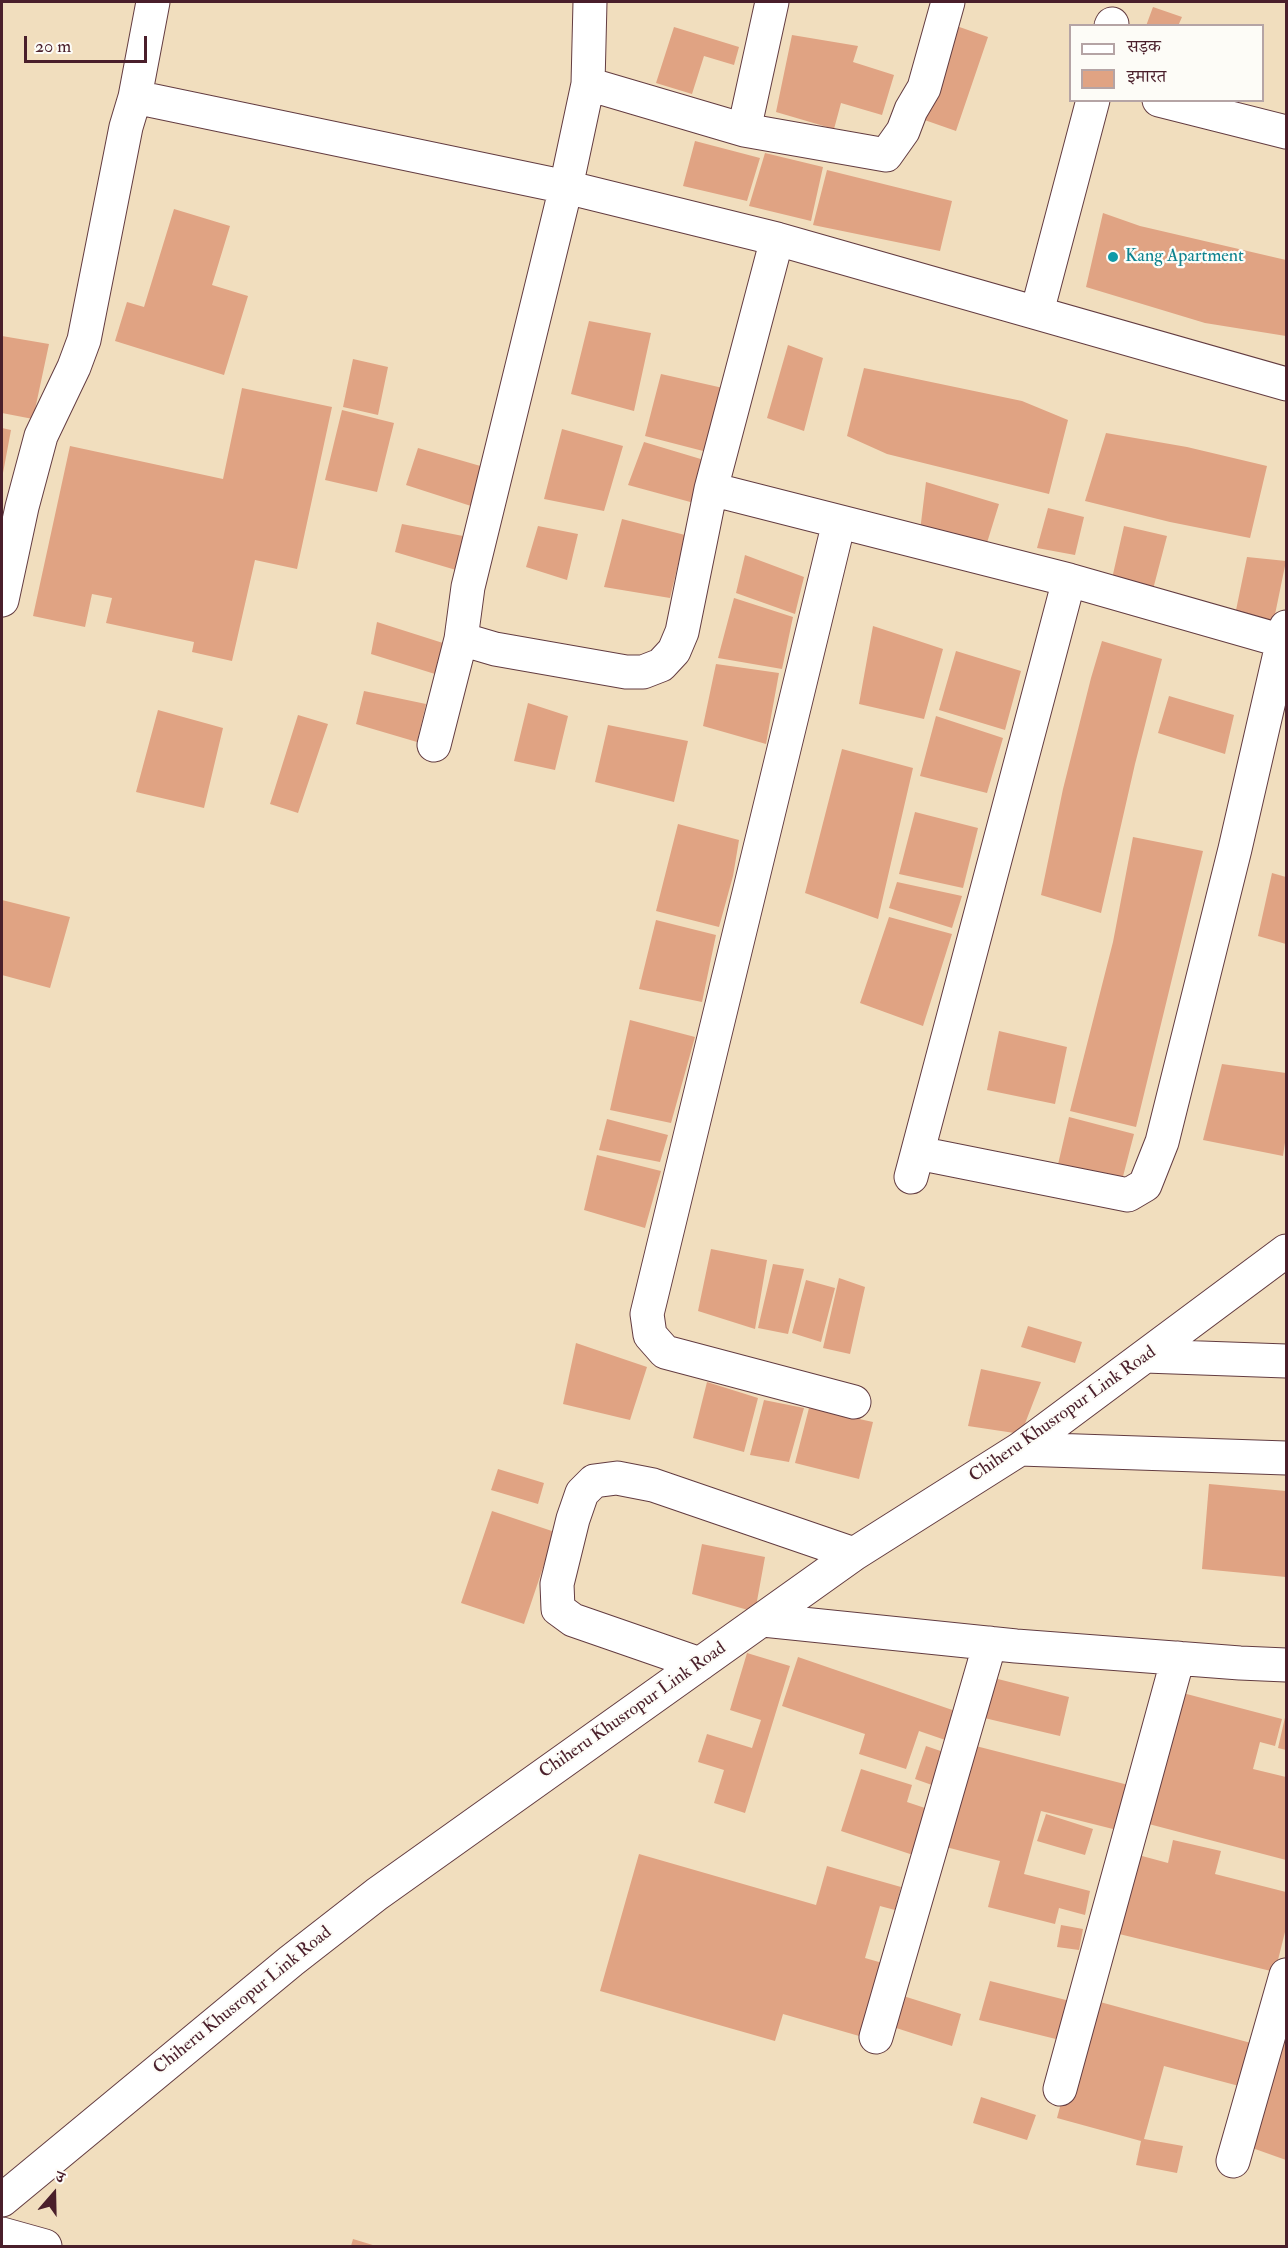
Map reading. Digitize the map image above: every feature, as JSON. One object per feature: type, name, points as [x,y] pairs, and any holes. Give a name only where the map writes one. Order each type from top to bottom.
[{"type":"street","points":[[2,600],[22,507],[41,436],[74,367],[84,340],[153,2]]},
{"type":"street","points":[[434,745],[460,639],[468,586],[566,187],[588,84],[590,2]]},
{"type":"street","points":[[744,130],[772,2]]},
{"type":"street","points":[[588,84],[744,130],[886,155],[903,131],[911,110],[924,88],[948,2]]},
{"type":"street","points":[[135,97],[566,187],[777,239],[1287,384]]},
{"type":"street","points":[[1037,312],[1092,102]]},
{"type":"street","points":[[1167,102],[1287,132]]},
{"type":"street","points":[[460,639],[495,649],[626,672],[643,672],[661,665],[674,651],[682,632],[711,489],[777,239]]},
{"type":"street","points":[[711,489],[1069,580],[1285,636],[1162,1142],[1145,1185],[1128,1195],[914,1165],[1069,580]]},
{"type":"street","points":[[839,522],[647,1314],[650,1335],[665,1352],[854,1402]]},
{"type":"street","name":"Chiheru Khusropur Link Road","points":[[2,2200],[291,1961],[378,1894],[854,1554],[1020,1449],[1287,1251]]},
{"type":"street","points":[[1145,1356],[1287,1360]]},
{"type":"street","points":[[1020,1449],[1287,1458]]},
{"type":"street","points":[[700,1664],[573,1620],[558,1609],[556,1584],[573,1519],[582,1493],[594,1481],[617,1478],[653,1485],[854,1554]]},
{"type":"street","points":[[763,1620],[990,1643],[1287,1665]]},
{"type":"street","points":[[876,2037],[990,1643]]},
{"type":"street","points":[[1060,2089],[1178,1658]]},
{"type":"street","points":[[1233,2161],[1287,1975]]},
{"type":"street","points":[[2,2234],[45,2247]]},
{"type":"building","points":[[1153,7],[1182,17],[1179,24],[1147,24]]},
{"type":"building","points":[[948,23],[988,37],[956,131],[916,117]]},
{"type":"building","points":[[674,27],[739,47],[734,65],[704,56],[692,94],[656,83]]},
{"type":"building","points":[[792,35],[858,46],[853,62],[894,75],[882,115],[841,103],[834,129],[776,112]]},
{"type":"building","points":[[695,141],[760,158],[747,201],[683,186]]},
{"type":"building","points":[[765,153],[823,167],[811,221],[749,206]]},
{"type":"building","points":[[827,170],[952,201],[940,251],[813,225]]},
{"type":"building","points":[[174,209],[230,226],[212,285],[248,296],[224,375],[115,341],[127,302],[144,307]]},
{"type":"building","points":[[1103,213],[1140,226],[1286,260],[1286,336],[1205,323],[1086,287]]},
{"type":"building","points":[[589,321],[651,333],[634,411],[571,394]]},
{"type":"building","points":[[2,336],[49,344],[33,419],[2,413]]},
{"type":"building","points":[[788,345],[823,358],[804,431],[767,418]]},
{"type":"building","points":[[353,359],[388,367],[378,415],[343,407]]},
{"type":"building","points":[[864,368],[1022,401],[1068,420],[1049,494],[887,454],[847,436]]},
{"type":"building","points":[[661,374],[723,388],[707,452],[645,436]]},
{"type":"building","points":[[242,388],[332,407],[297,569],[255,560],[232,661],[192,652],[194,642],[106,623],[112,598],[92,594],[85,627],[33,616],[70,446],[223,479]]},
{"type":"building","points":[[342,410],[394,423],[377,492],[325,480]]},
{"type":"building","points":[[2,428],[11,430],[3,473],[2,473]]},
{"type":"building","points":[[562,429],[623,446],[604,511],[544,499]]},
{"type":"building","points":[[1106,433],[1187,447],[1267,466],[1250,538],[1170,522],[1085,501]]},
{"type":"building","points":[[644,442],[704,460],[694,503],[628,485]]},
{"type":"building","points":[[418,448],[484,467],[471,506],[406,485]]},
{"type":"building","points":[[926,482],[999,504],[986,546],[920,531]]},
{"type":"building","points":[[1048,508],[1084,517],[1075,555],[1037,548]]},
{"type":"building","points":[[622,519],[685,535],[670,598],[604,587]]},
{"type":"building","points":[[402,524],[468,537],[456,570],[395,552]]},
{"type":"building","points":[[538,526],[578,534],[567,580],[526,567]]},
{"type":"building","points":[[1124,526],[1167,536],[1151,597],[1111,583]]},
{"type":"building","points":[[745,555],[804,577],[795,614],[736,593]]},
{"type":"building","points":[[1247,557],[1286,561],[1272,629],[1235,615]]},
{"type":"building","points":[[734,598],[793,617],[782,669],[718,658]]},
{"type":"building","points":[[377,622],[443,643],[435,674],[371,654]]},
{"type":"building","points":[[873,626],[943,649],[924,719],[859,704]]},
{"type":"building","points":[[1102,641],[1162,659],[1101,913],[1041,895],[1063,789]]},
{"type":"building","points":[[956,651],[1021,671],[1005,730],[939,710]]},
{"type":"building","points":[[716,664],[779,673],[766,744],[703,726]]},
{"type":"building","points":[[364,691],[426,704],[417,742],[356,724]]},
{"type":"building","points":[[1169,696],[1234,715],[1225,754],[1158,733]]},
{"type":"building","points":[[528,703],[568,716],[555,770],[514,761]]},
{"type":"building","points":[[158,710],[223,728],[204,808],[136,792]]},
{"type":"building","points":[[298,715],[328,724],[298,813],[270,804]]},
{"type":"building","points":[[936,716],[1003,738],[987,793],[920,776]]},
{"type":"building","points":[[608,725],[688,741],[674,802],[595,782]]},
{"type":"building","points":[[842,749],[913,768],[878,919],[805,893]]},
{"type":"building","points":[[915,812],[978,828],[963,888],[899,874]]},
{"type":"building","points":[[678,824],[739,840],[733,876],[719,927],[656,911]]},
{"type":"building","points":[[1133,837],[1203,851],[1136,1127],[1070,1111],[1113,942]]},
{"type":"building","points":[[1272,873],[1286,877],[1286,944],[1258,936]]},
{"type":"building","points":[[897,882],[962,896],[952,928],[889,908]]},
{"type":"building","points":[[2,900],[70,917],[50,988],[2,975]]},
{"type":"building","points":[[889,917],[952,934],[923,1026],[860,1003]]},
{"type":"building","points":[[656,920],[716,935],[702,1002],[639,989]]},
{"type":"building","points":[[630,1020],[695,1037],[671,1123],[610,1110]]},
{"type":"building","points":[[999,1031],[1067,1047],[1055,1104],[987,1090]]},
{"type":"building","points":[[1222,1064],[1286,1073],[1286,1136],[1283,1156],[1203,1140]]},
{"type":"building","points":[[1069,1117],[1134,1134],[1120,1188],[1056,1173]]},
{"type":"building","points":[[607,1119],[668,1135],[660,1162],[599,1150]]},
{"type":"building","points":[[597,1155],[661,1171],[645,1228],[584,1210]]},
{"type":"building","points":[[711,1249],[767,1260],[755,1329],[698,1311]]},
{"type":"building","points":[[773,1264],[804,1269],[788,1334],[758,1328]]},
{"type":"building","points":[[839,1278],[865,1287],[850,1354],[823,1348]]},
{"type":"building","points":[[806,1280],[835,1288],[821,1342],[792,1333]]},
{"type":"building","points":[[1028,1326],[1082,1342],[1075,1363],[1021,1347]]},
{"type":"building","points":[[576,1343],[647,1367],[630,1420],[563,1404]]},
{"type":"building","points":[[981,1369],[1041,1382],[1021,1434],[968,1426]]},
{"type":"building","points":[[707,1382],[758,1398],[744,1452],[693,1438]]},
{"type":"building","points":[[764,1400],[804,1408],[789,1462],[750,1455]]},
{"type":"building","points":[[809,1408],[873,1422],[859,1479],[795,1463]]},
{"type":"building","points":[[498,1469],[544,1483],[538,1504],[491,1490]]},
{"type":"building","points":[[1209,1484],[1286,1491],[1286,1577],[1202,1569]]},
{"type":"building","points":[[492,1511],[555,1532],[524,1624],[461,1603]]},
{"type":"building","points":[[702,1544],[765,1557],[755,1612],[692,1594]]},
{"type":"building","points":[[747,1653],[790,1666],[745,1813],[714,1803],[724,1770],[698,1762],[707,1734],[752,1748],[761,1720],[730,1710]]},
{"type":"building","points":[[798,1657],[967,1715],[957,1744],[919,1731],[906,1769],[859,1754],[865,1734],[782,1706]]},
{"type":"building","points":[[986,1676],[1069,1697],[1060,1736],[976,1716]]},
{"type":"building","points":[[1179,1692],[1282,1719],[1275,1746],[1260,1742],[1253,1769],[1286,1777],[1286,1860],[1145,1823]]},
{"type":"building","points":[[1286,1713],[1286,1750],[1278,1748]]},
{"type":"building","points":[[968,1744],[1144,1789],[1133,1834],[1041,1811],[1024,1874],[1090,1891],[1085,1915],[1059,1908],[1055,1924],[988,1907],[1000,1861],[942,1846]]},
{"type":"building","points":[[926,1746],[958,1757],[946,1790],[915,1779]]},
{"type":"building","points":[[861,1769],[912,1785],[907,1802],[934,1811],[919,1857],[841,1831]]},
{"type":"building","points":[[1046,1814],[1093,1829],[1085,1855],[1037,1841]]},
{"type":"building","points":[[1173,1840],[1221,1851],[1215,1874],[1286,1892],[1286,1928],[1275,1972],[1111,1932],[1131,1853],[1168,1863]]},
{"type":"building","points":[[639,1854],[816,1905],[827,1866],[901,1887],[895,1910],[880,1906],[865,1958],[893,1966],[873,2040],[783,2014],[775,2041],[600,1991]]},
{"type":"building","points":[[1061,1925],[1083,1929],[1079,1950],[1057,1947]]},
{"type":"building","points":[[990,1981],[1078,2003],[1068,2042],[979,2020]]},
{"type":"building","points":[[900,1995],[961,2014],[952,2046],[890,2026]]},
{"type":"building","points":[[1089,1999],[1251,2043],[1239,2086],[1164,2066],[1144,2139],[1183,2146],[1177,2173],[1136,2165],[1141,2141],[1057,2118]]},
{"type":"building","points":[[1286,2020],[1286,2160],[1241,2144]]},
{"type":"building","points":[[981,2097],[1036,2115],[1027,2140],[973,2123]]},
{"type":"building","points":[[353,2239],[376,2246],[351,2246]]},
{"type":"place","name":"Kang Apartment","points":[[1113,257]]}]
